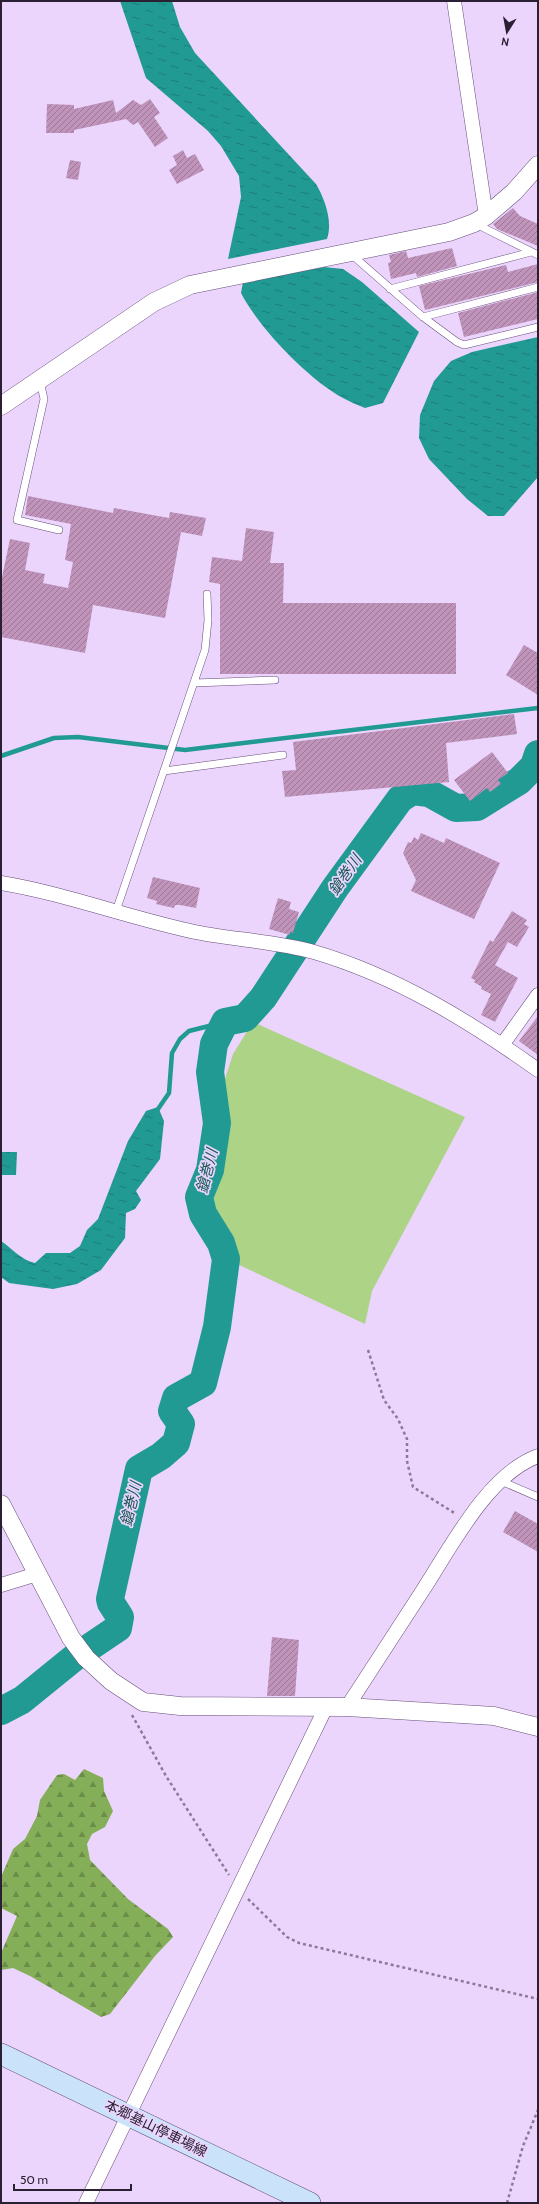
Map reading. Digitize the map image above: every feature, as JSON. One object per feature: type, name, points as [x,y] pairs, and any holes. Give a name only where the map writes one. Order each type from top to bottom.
[{"type":"main road","name":"本郷基山停車場線","points":[[1,2054],[310,2203]]},
{"type":"street","points":[[454,1],[480,220]]},
{"type":"street","points":[[1,406],[154,302],[190,285],[449,232],[480,220],[514,192],[538,165]]},
{"type":"street","points":[[1,883],[33,889],[195,932],[313,952],[341,961],[392,982],[436,1003],[538,1070]]},
{"type":"street","points":[[502,1045],[538,995]]},
{"type":"street","points":[[347,1707],[468,1522],[491,1491],[512,1471],[538,1456]]},
{"type":"street","points":[[1,1504],[72,1638],[86,1658],[111,1681],[143,1702],[180,1706],[347,1707],[494,1716],[538,1727]]},
{"type":"street","points":[[1,1585],[37,1574]]},
{"type":"street","points":[[86,2203],[326,1707]]},
{"type":"lane","points":[[480,220],[538,255]]},
{"type":"lane","points":[[390,289],[531,252]]},
{"type":"lane","points":[[350,253],[423,317],[457,342],[464,345],[538,327]]},
{"type":"lane","points":[[423,317],[538,287]]},
{"type":"lane","points":[[40,379],[44,399],[17,520],[59,530]]},
{"type":"lane","points":[[116,911],[205,650],[208,620],[207,594]]},
{"type":"lane","points":[[194,683],[275,680]]},
{"type":"lane","points":[[164,771],[284,756]]},
{"type":"lane","points":[[501,1481],[538,1497]]},
{"type":"path","points":[[368,1350],[384,1400],[398,1419],[407,1439],[408,1468],[413,1487],[468,1522]]},
{"type":"path","points":[[130,1694],[133,1719],[238,1889],[287,1936],[299,1943],[538,1999]]},
{"type":"path","points":[[507,2203],[522,2146],[538,2110]]},
{"type":"shaded area","points":[[253,1022],[465,1117],[372,1291],[365,1324],[235,1263],[227,1241],[211,1211],[208,1192],[221,1154],[223,1085],[233,1054]]},
{"type":"green space","points":[[84,1769],[103,1778],[104,1791],[113,1811],[105,1827],[92,1834],[87,1844],[90,1860],[128,1899],[168,1929],[173,1937],[155,1956],[110,2014],[101,2017],[30,1976],[13,1968],[1,1970],[1,1953],[17,1916],[1,1908],[1,1877],[13,1849],[25,1839],[37,1816],[40,1800],[57,1775],[64,1774],[75,1780]]},
{"type":"water","points":[[120,1],[172,1],[180,27],[195,53],[316,184],[325,204],[329,218],[329,232],[327,239],[228,259],[241,197],[239,176],[221,146],[208,131],[146,78]]},
{"type":"water","points":[[324,267],[343,269],[362,282],[419,332],[383,403],[365,408],[343,398],[329,389],[300,366],[272,337],[249,307],[241,293],[243,282]]},
{"type":"water","points":[[538,337],[538,477],[504,516],[488,516],[467,499],[429,459],[419,438],[420,415],[434,381],[451,361],[472,352]]},
{"type":"water","points":[[158,1107],[164,1121],[160,1159],[136,1191],[141,1200],[135,1209],[126,1213],[125,1238],[101,1270],[77,1284],[53,1289],[9,1283],[1,1277],[1,1241],[21,1257],[35,1263],[46,1253],[70,1253],[80,1246],[87,1230],[98,1219],[128,1141],[146,1111]]},
{"type":"water","points":[[1,1152],[17,1152],[16,1175],[1,1175]]},
{"type":"building","points":[[150,99],[160,113],[154,117],[168,138],[155,147],[138,122],[133,125],[126,119],[74,130],[74,133],[46,133],[47,104],[74,105],[74,109],[113,100],[116,113],[133,100],[141,105]]},
{"type":"building","points":[[183,150],[187,158],[195,154],[204,170],[177,184],[169,170],[177,165],[173,156]]},
{"type":"building","points":[[70,160],[81,162],[78,180],[66,178]]},
{"type":"building","points":[[513,208],[520,216],[538,224],[538,246],[497,229],[493,224]]},
{"type":"building","points":[[452,248],[457,266],[417,277],[416,273],[391,279],[388,263],[391,262],[389,255],[406,251],[408,258]]},
{"type":"building","points":[[538,264],[538,282],[425,310],[419,286],[506,265],[508,272]]},
{"type":"building","points":[[538,292],[538,319],[464,337],[458,313]]},
{"type":"building","points":[[28,496],[113,513],[114,508],[169,518],[170,512],[206,518],[202,536],[181,532],[165,618],[93,605],[85,653],[1,637],[1,582],[10,539],[30,543],[25,570],[45,574],[43,583],[68,588],[73,562],[65,560],[71,524],[25,515]]},
{"type":"building","points":[[246,528],[274,532],[270,563],[284,563],[283,603],[456,603],[456,674],[220,674],[220,584],[209,582],[212,557],[242,561]]},
{"type":"building","points":[[524,645],[538,653],[538,695],[506,675]]},
{"type":"building","points":[[514,714],[517,734],[446,743],[449,782],[285,797],[282,771],[296,770],[293,742]]},
{"type":"building","points":[[492,752],[508,773],[498,780],[501,784],[490,792],[487,788],[470,801],[454,780]]},
{"type":"building","points":[[421,833],[444,843],[446,838],[500,863],[474,919],[411,891],[416,880],[403,853],[408,842],[411,843],[414,837],[418,840]]},
{"type":"building","points":[[153,877],[200,888],[196,908],[175,905],[174,908],[156,904],[157,901],[147,898]]},
{"type":"building","points":[[278,898],[291,902],[289,909],[299,912],[293,933],[290,932],[290,935],[269,929]]},
{"type":"building","points":[[512,911],[527,920],[524,924],[529,927],[517,947],[508,942],[495,965],[518,978],[495,1022],[481,1015],[491,994],[481,989],[482,987],[471,978],[490,940],[493,942]]},
{"type":"building","points":[[538,1016],[538,1055],[519,1041]]},
{"type":"building","points":[[515,1511],[538,1524],[538,1552],[503,1532]]},
{"type":"building","points":[[272,1637],[299,1640],[295,1696],[267,1696]]},
{"type":"waterway","points":[[1,756],[54,738],[78,737],[185,750],[538,708]]},
{"type":"waterway","name":"鎗巻川","points":[[1,1711],[22,1700],[75,1657],[118,1628],[120,1617],[110,1599],[139,1469],[161,1456],[176,1443],[181,1424],[172,1411],[176,1398],[203,1383],[217,1327],[226,1259],[221,1243],[203,1214],[199,1197],[210,1170],[217,1123],[210,1072],[214,1044],[225,1022],[245,1018],[263,998],[335,888],[400,799],[412,791],[429,793],[456,808],[477,807],[519,781],[534,766],[538,754]]},
{"type":"waterway","points":[[156,1112],[169,1093],[172,1053],[180,1039],[189,1031],[225,1022]]}]
